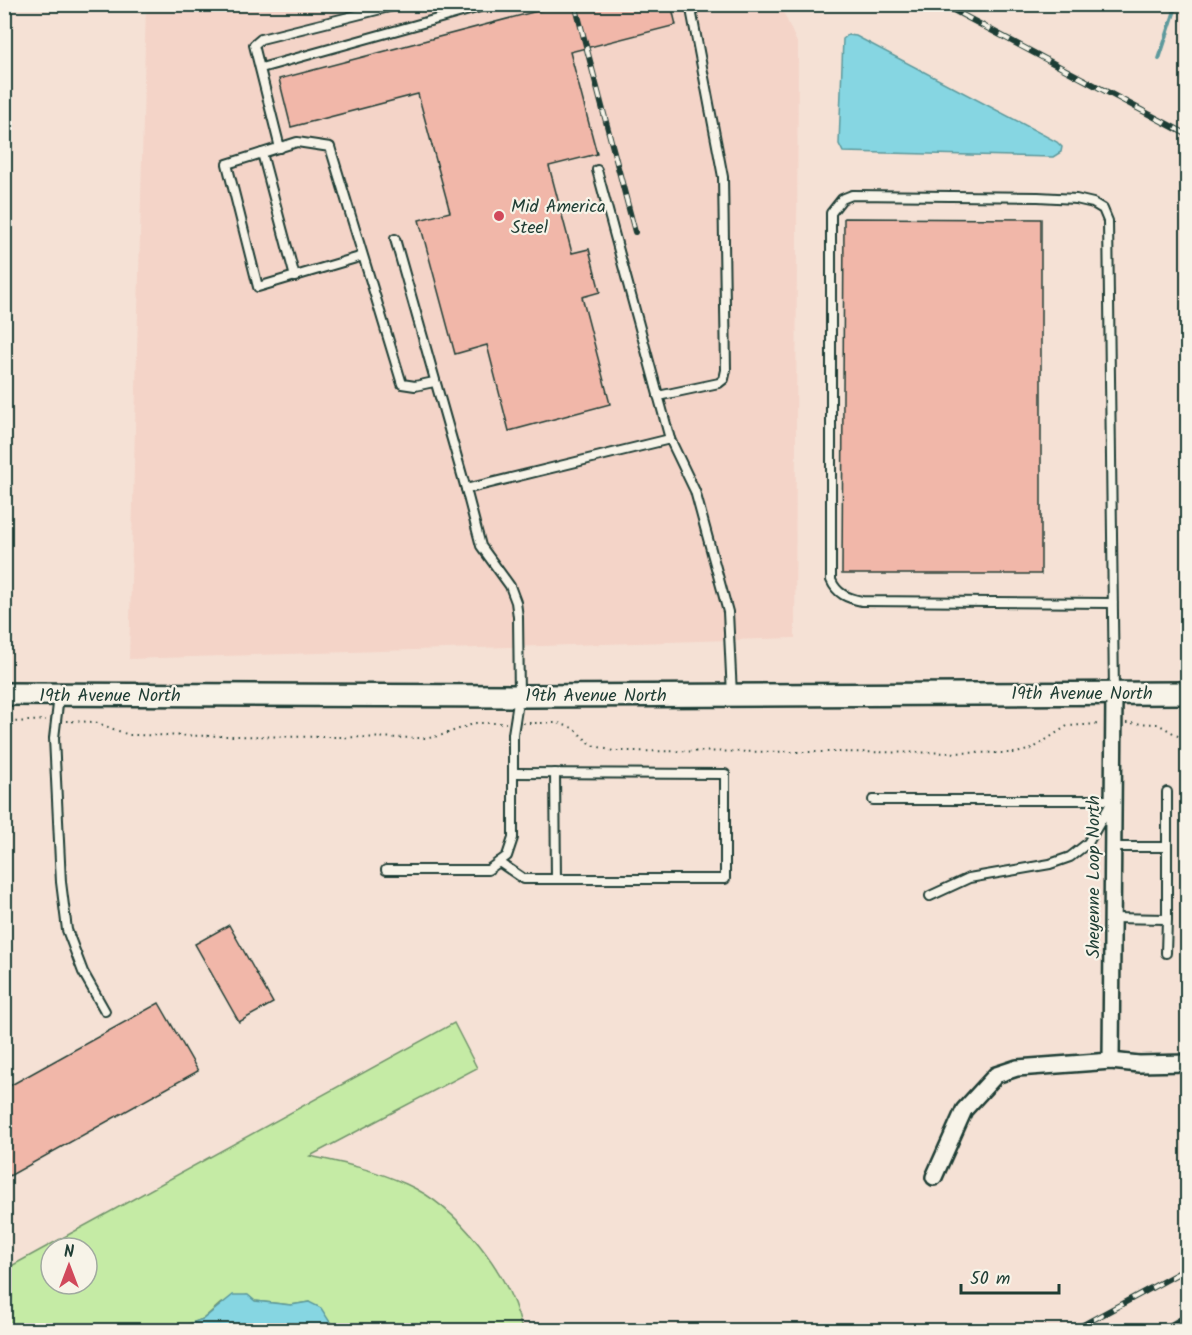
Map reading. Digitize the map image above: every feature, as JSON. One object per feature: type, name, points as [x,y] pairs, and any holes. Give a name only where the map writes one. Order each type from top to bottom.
[{"type":"street","name":"Sheyenne Loop North","points":[[1111,1061],[1114,693]]},
{"type":"street","name":"19th Avenue North","points":[[4,694],[519,696],[1188,693]]},
{"type":"street","points":[[934,1177],[964,1110],[996,1075],[1017,1068],[1111,1061],[1139,1064],[1188,1063]]},
{"type":"lane","points":[[280,147],[254,45],[261,39],[401,4]]},
{"type":"lane","points":[[261,68],[491,4]]},
{"type":"lane","points":[[658,396],[718,383],[724,379],[726,370],[723,177],[690,4]]},
{"type":"lane","points":[[363,256],[258,287],[227,164],[297,142],[330,147],[402,384],[415,387],[434,382]]},
{"type":"lane","points":[[262,153],[295,276]]},
{"type":"lane","points":[[597,170],[670,439],[695,492],[728,612],[732,695]]},
{"type":"lane","points":[[1113,603],[862,601],[847,598],[835,589],[831,580],[831,213],[842,198],[852,195],[1038,197],[1076,199],[1093,203],[1103,209],[1108,221],[1113,603],[1114,693]]},
{"type":"lane","points":[[386,870],[488,870],[507,856],[513,838],[514,723],[519,696],[516,602],[510,586],[481,546],[395,239]]},
{"type":"lane","points":[[466,489],[670,439]]},
{"type":"lane","points":[[59,694],[54,738],[61,882],[67,930],[83,972],[105,1011]]},
{"type":"lane","points":[[499,862],[524,879],[725,879],[725,774],[513,773]]},
{"type":"lane","points":[[555,773],[556,879]]},
{"type":"lane","points":[[1166,953],[1167,792]]},
{"type":"lane","points":[[873,801],[1113,801]]},
{"type":"lane","points":[[930,896],[969,879],[1050,864],[1070,857],[1088,843],[1113,801]]},
{"type":"lane","points":[[1113,847],[1167,847]]},
{"type":"lane","points":[[1112,918],[1167,919]]},
{"type":"path","points":[[4,725],[34,720],[95,722],[129,735],[417,738],[442,735],[476,723],[558,723],[573,728],[592,745],[613,751],[1016,753],[1032,749],[1067,726],[1158,724],[1188,742]]},
{"type":"shaded area","points":[[146,5],[777,5],[783,11],[798,45],[795,638],[129,659]]},
{"type":"green space","points":[[454,1023],[477,1068],[310,1156],[359,1167],[394,1179],[425,1195],[445,1209],[463,1226],[494,1266],[507,1287],[522,1330],[335,1330],[333,1325],[309,1302],[291,1305],[255,1301],[247,1295],[220,1304],[203,1319],[172,1330],[5,1330],[4,1270],[39,1251],[39,1296],[99,1296],[99,1236],[66,1236]]},
{"type":"water","points":[[848,35],[856,36],[1057,142],[1062,147],[1061,152],[1053,157],[843,152],[839,144],[843,39]]},
{"type":"water","points":[[233,1295],[248,1295],[255,1301],[291,1305],[309,1302],[321,1308],[335,1330],[172,1330],[203,1319]]},
{"type":"building","name":"Mid America Steel","points":[[564,4],[671,4],[676,25],[570,52],[597,154],[549,166],[572,253],[589,249],[600,292],[582,297],[610,404],[509,431],[487,345],[455,354],[419,220],[450,212],[418,94],[291,127],[279,79]]},
{"type":"building","points":[[844,218],[1041,219],[1041,574],[842,574]]},
{"type":"building","points":[[229,925],[273,1003],[239,1022],[195,944]]},
{"type":"building","points":[[159,1003],[198,1071],[4,1179],[4,1089]]},
{"type":"waterway","points":[[1159,59],[1177,4]]},
{"type":"railway","points":[[575,4],[635,232]]},
{"type":"railway","points":[[942,4],[1188,135]]},
{"type":"railway","points":[[1074,1330],[1188,1268]]},
{"type":"railway","points":[[1162,1330],[1188,1315]]},
{"type":"place","name":"Mid America Steel","points":[[499,216]]}]
